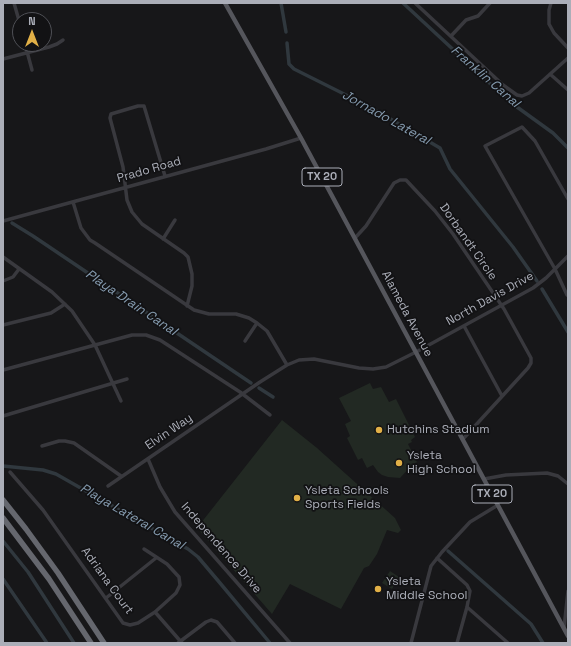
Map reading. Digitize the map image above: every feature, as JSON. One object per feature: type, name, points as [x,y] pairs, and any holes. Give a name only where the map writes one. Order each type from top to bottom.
[{"type":"highway","points":[[3,500],[58,573],[104,643]]},
{"type":"highway","points":[[3,518],[53,585],[91,643]]},
{"type":"main road","name":"Alameda Avenue","points":[[225,3],[301,138],[568,636]]},
{"type":"street","points":[[416,3],[503,85],[517,95],[525,95],[529,93],[568,58]]},
{"type":"street","points":[[450,36],[466,20],[478,16],[490,3]]},
{"type":"street","points":[[551,3],[549,10],[549,24],[554,33],[568,48]]},
{"type":"street","points":[[52,46],[63,40]]},
{"type":"street","points":[[3,59],[28,52],[32,70]]},
{"type":"street","points":[[550,74],[568,90]]},
{"type":"street","points":[[165,176],[146,108],[143,105],[111,114],[110,118],[123,168],[125,188],[129,205],[138,220],[148,229],[188,257],[192,274],[192,286],[187,306]]},
{"type":"street","points":[[567,295],[485,146],[522,127],[535,141],[568,199]]},
{"type":"street","name":"Prado Road","points":[[3,221],[301,138]]},
{"type":"street","name":"Dorbandt Circle","points":[[355,238],[366,226],[394,183],[400,180],[406,180],[448,228],[500,306],[504,309],[531,358],[532,362],[528,368],[463,439]]},
{"type":"street","points":[[73,202],[78,222],[90,240],[187,306],[204,313],[236,314],[249,318],[257,323],[267,330],[287,365]]},
{"type":"street","points":[[163,239],[175,220]]},
{"type":"street","name":"North Davis Drive","points":[[287,365],[299,360],[314,359],[359,368],[373,369],[392,364],[541,283],[568,256]]},
{"type":"street","points":[[3,257],[52,292],[78,319],[95,345],[121,400]]},
{"type":"street","points":[[3,281],[13,277],[19,269]]},
{"type":"street","points":[[3,325],[51,313],[65,304]]},
{"type":"street","points":[[244,341],[257,323]]},
{"type":"street","points":[[464,326],[502,396]]},
{"type":"street","points":[[3,370],[132,335],[146,335],[160,340],[242,394],[270,415]]},
{"type":"street","name":"Elvin Way","points":[[108,486],[287,365]]},
{"type":"street","points":[[3,416],[127,379]]},
{"type":"street","points":[[42,446],[59,441],[74,443],[121,476]]},
{"type":"street","name":"Independence Drive","points":[[148,459],[160,488],[175,512],[290,643]]},
{"type":"street","name":"Adriana Court","points":[[10,472],[43,510],[123,622],[130,625],[138,623],[155,612],[176,593],[180,585],[178,577],[167,564],[144,549]]},
{"type":"street","points":[[484,479],[506,475],[547,472],[558,476],[568,484]]},
{"type":"street","points":[[411,643],[429,572],[437,558],[470,522],[498,505]]},
{"type":"street","points":[[106,598],[156,558]]},
{"type":"street","points":[[437,558],[468,588],[470,594],[457,643]]},
{"type":"street","points":[[564,629],[568,591]]},
{"type":"street","points":[[467,607],[508,643]]},
{"type":"street","points":[[155,612],[180,642],[206,622],[211,620],[217,622],[235,643]]},
{"type":"shaded area","name":"Hutchins Stadium","points":[[370,383],[373,389],[381,387],[389,402],[396,399],[415,437],[411,440],[412,442],[408,444],[417,462],[412,465],[400,478],[382,475],[373,465],[367,468],[362,458],[358,460],[347,438],[350,436],[345,424],[351,421],[339,398]]},
{"type":"shaded area","name":"Ysleta Schools Sports Fields","points":[[282,420],[317,448],[395,518],[401,530],[398,533],[387,530],[377,554],[369,566],[364,568],[341,609],[290,584],[272,614],[197,528]]},
{"type":"shaded area","points":[[390,571],[399,577],[392,589],[382,583]]},
{"type":"waterway","name":"Jornado Lateral","points":[[281,3],[286,32]]},
{"type":"waterway","name":"Franklin Canal","points":[[403,3],[486,80],[517,107],[553,133],[568,148]]},
{"type":"waterway","name":"Jornado Lateral","points":[[287,43],[289,64],[294,69],[370,107],[440,148],[450,169],[513,247],[537,281]]},
{"type":"waterway","name":"Playa Drain Canal","points":[[12,223],[251,383]]},
{"type":"waterway","name":"Jornado Lateral","points":[[542,289],[568,332]]},
{"type":"waterway","name":"Playa Drain Canal","points":[[259,388],[273,397]]},
{"type":"waterway","name":"Playa Lateral Canal","points":[[3,466],[43,470],[56,474],[188,549],[198,557],[270,643]]},
{"type":"waterway","points":[[3,541],[28,572],[74,643]]},
{"type":"waterway","name":"Playa Drain Canal","points":[[448,551],[531,624],[543,643]]},
{"type":"waterway","points":[[3,579],[47,643]]},
{"type":"place","name":"Hutchins Stadium","points":[[379,430]]},
{"type":"place","name":"Ysleta High School","points":[[399,463]]},
{"type":"place","name":"Ysleta Schools Sports Fields","points":[[297,498]]},
{"type":"place","name":"Ysleta Middle School","points":[[378,589]]}]
